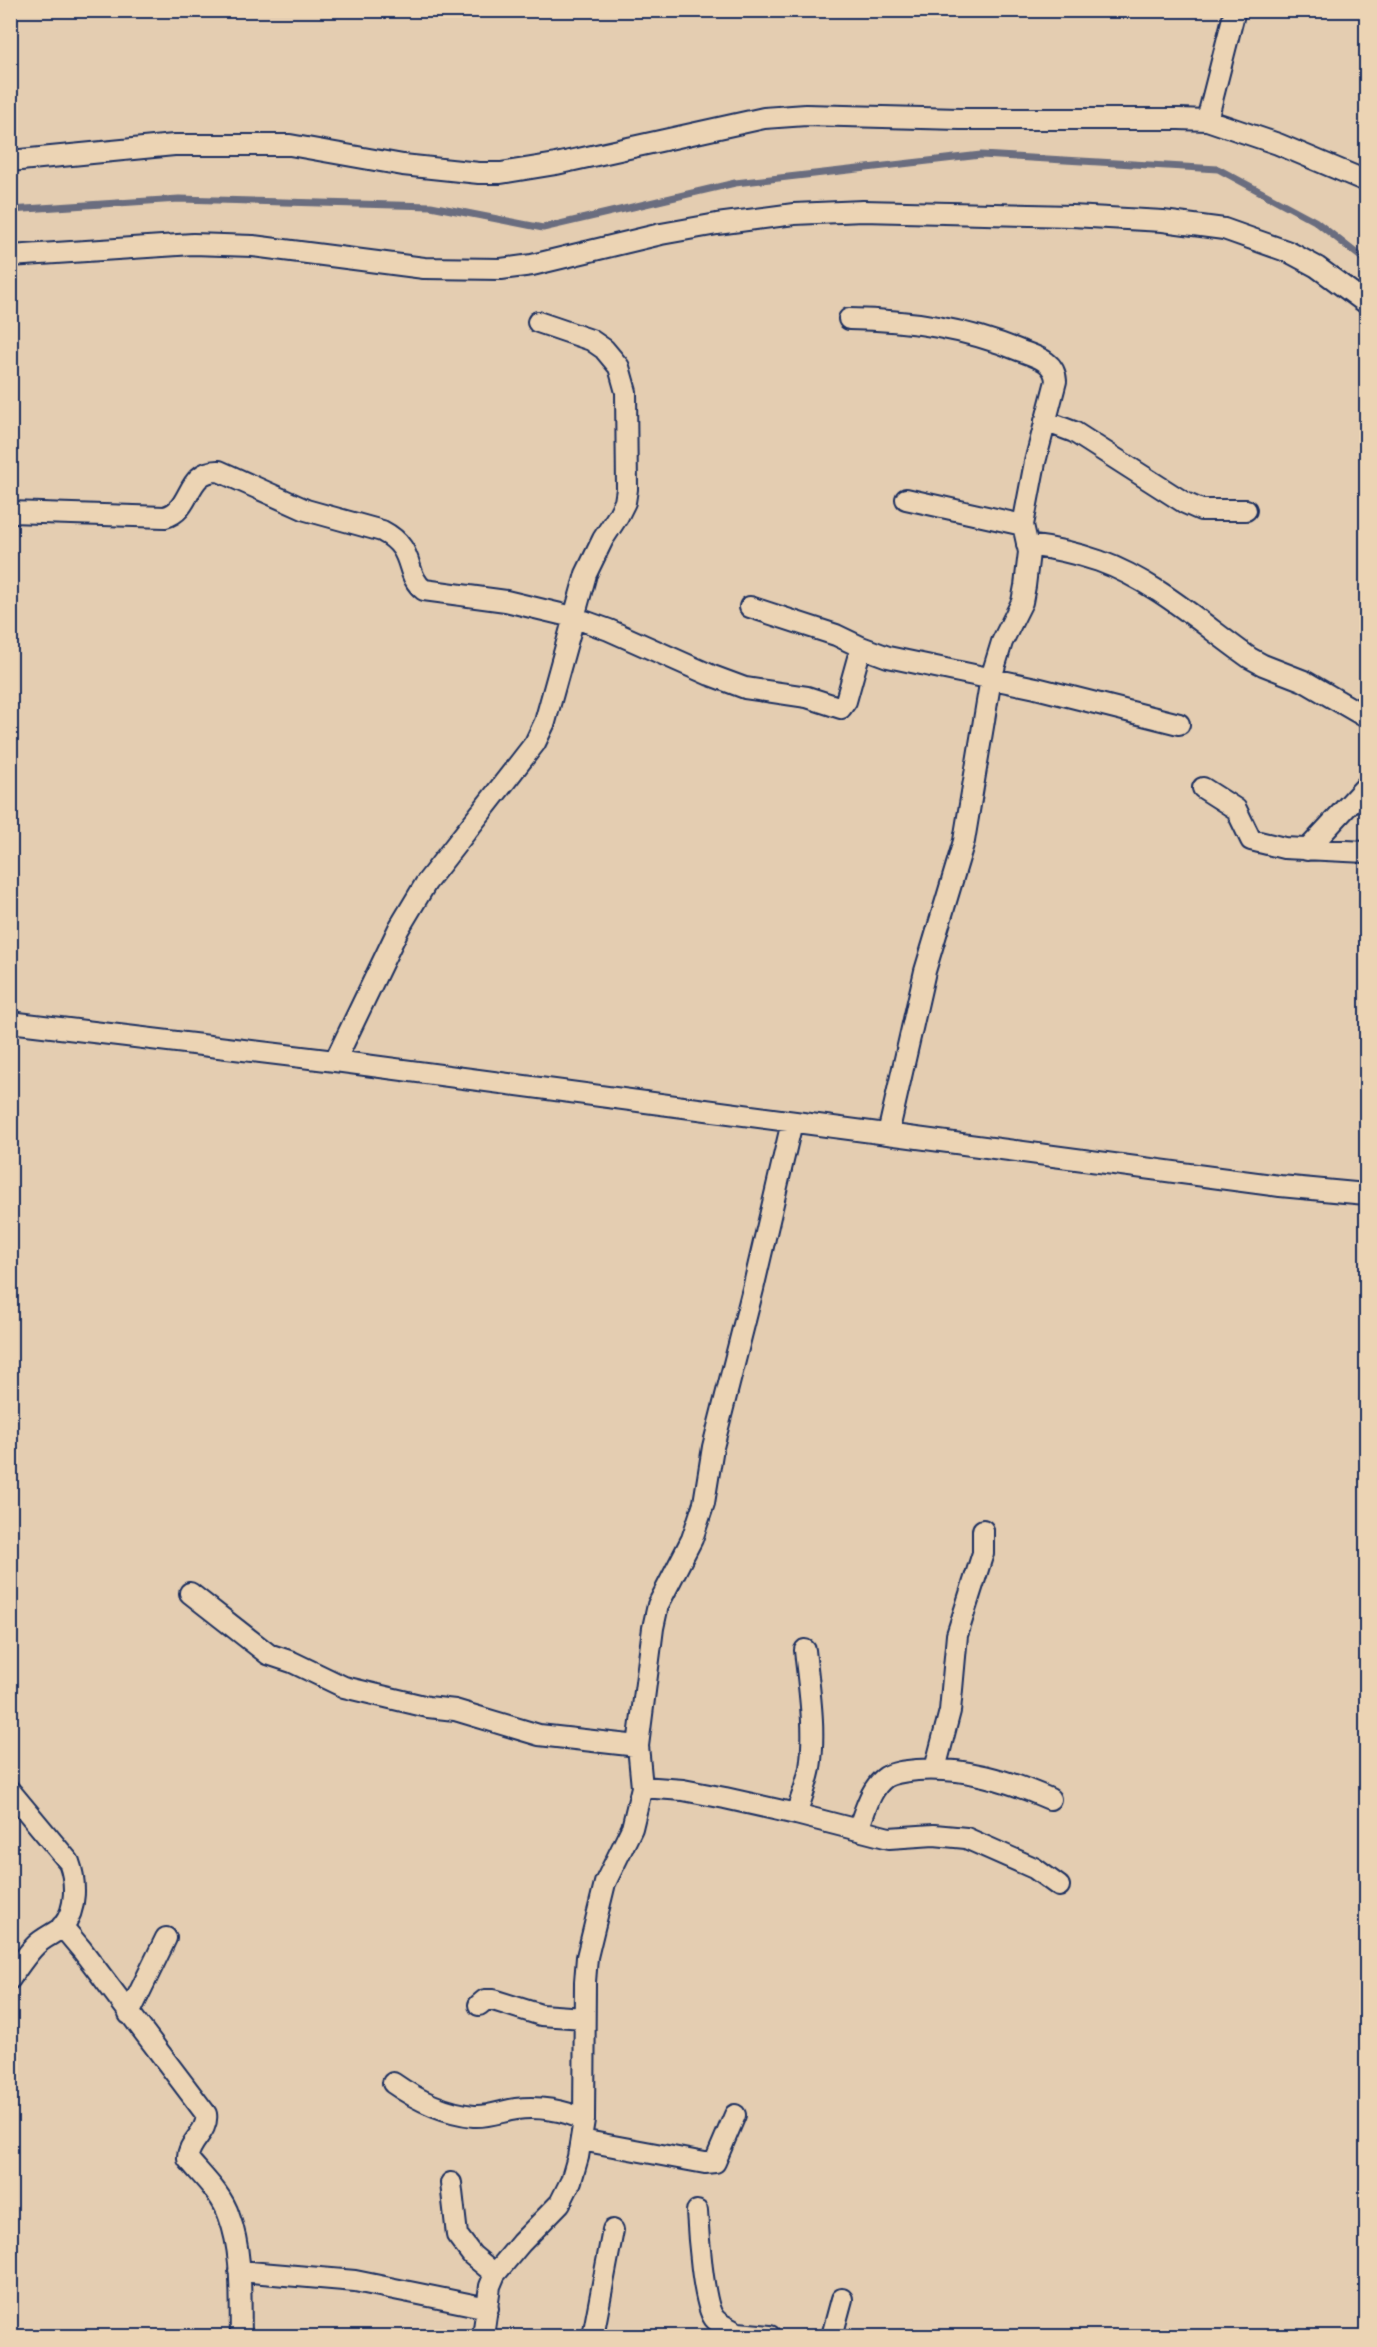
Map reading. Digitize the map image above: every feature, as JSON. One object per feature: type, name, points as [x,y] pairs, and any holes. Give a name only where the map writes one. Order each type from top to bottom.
[{"type":"street","points":[[1207,120],[1236,10]]},
{"type":"street","points":[[10,161],[174,145],[290,145],[403,165],[501,173],[556,164],[764,118],[806,116],[1207,120],[1278,144],[1366,181]]},
{"type":"street","points":[[10,256],[193,244],[253,246],[424,268],[490,270],[532,265],[661,234],[794,214],[862,211],[1072,216],[1163,221],[1224,229],[1289,252],[1317,267],[1366,303]]},
{"type":"street","points":[[849,319],[891,320],[972,333],[1043,360],[1054,369],[1056,381],[1023,525],[1029,552],[1022,602],[1002,642],[991,678],[963,841],[925,971],[888,1134]]},
{"type":"street","points":[[335,1061],[399,927],[420,891],[452,846],[535,743],[545,722],[586,574],[625,502],[627,489],[626,392],[619,367],[604,349],[591,340],[538,322]]},
{"type":"street","points":[[1045,422],[1074,432],[1185,503],[1201,510],[1246,510]]},
{"type":"street","points":[[10,512],[165,517],[177,512],[200,475],[219,471],[306,510],[382,531],[394,537],[401,544],[417,582],[424,590],[506,601],[573,617],[609,630],[737,686],[807,697],[837,708],[846,701],[861,647]]},
{"type":"street","points":[[906,499],[1023,525]]},
{"type":"street","points":[[1027,545],[1092,559],[1140,580],[1250,658],[1304,681],[1366,717]]},
{"type":"street","points":[[750,607],[836,635],[861,647],[905,661],[991,678],[1179,724]]},
{"type":"street","points":[[1307,850],[1366,786]]},
{"type":"street","points":[[1203,788],[1236,808],[1251,840],[1284,848],[1366,852]]},
{"type":"street","points":[[10,1022],[335,1061],[1280,1186],[1366,1194]]},
{"type":"street","points":[[483,2337],[490,2286],[495,2274],[560,2203],[571,2181],[584,2120],[586,1965],[606,1883],[632,1828],[642,1787],[638,1746],[653,1628],[658,1605],[692,1539],[704,1503],[713,1447],[792,1122]]},
{"type":"street","points":[[935,1769],[950,1710],[957,1635],[982,1553],[983,1530]]},
{"type":"street","points":[[190,1593],[268,1654],[292,1662],[344,1687],[410,1703],[455,1710],[539,1735],[638,1746]]},
{"type":"street","points":[[796,1814],[810,1769],[812,1726],[806,1650]]},
{"type":"street","points":[[858,1829],[877,1786],[887,1776],[904,1771],[935,1769],[970,1771],[1050,1799]]},
{"type":"street","points":[[642,1787],[683,1790],[796,1814],[889,1838],[934,1835],[966,1838],[1034,1868],[1059,1886]]},
{"type":"street","points":[[10,1791],[69,1862],[75,1877],[69,1913],[62,1926],[37,1944],[22,1960],[10,1979]]},
{"type":"street","points":[[62,1926],[206,2114],[206,2125],[188,2152],[188,2159],[220,2198],[229,2214],[239,2271],[241,2337]]},
{"type":"street","points":[[129,2014],[166,1938]]},
{"type":"street","points":[[479,2005],[485,2000],[493,2000],[541,2015],[584,2018]]},
{"type":"street","points":[[393,2083],[409,2095],[429,2105],[475,2116],[517,2109],[546,2110],[574,2114],[584,2120]]},
{"type":"street","points":[[581,2140],[705,2163],[715,2162],[735,2115]]},
{"type":"street","points":[[451,2183],[457,2235],[472,2255],[495,2274]]},
{"type":"street","points":[[697,2211],[700,2259],[712,2316],[721,2325],[739,2335],[770,2337]]},
{"type":"street","points":[[593,2337],[613,2230]]},
{"type":"street","points":[[239,2271],[355,2281],[488,2308]]},
{"type":"street","points":[[832,2337],[842,2299]]},
{"type":"waterway","points":[[10,210],[179,199],[431,206],[543,228],[735,183],[981,155],[1218,169],[1315,221],[1366,261]]}]
